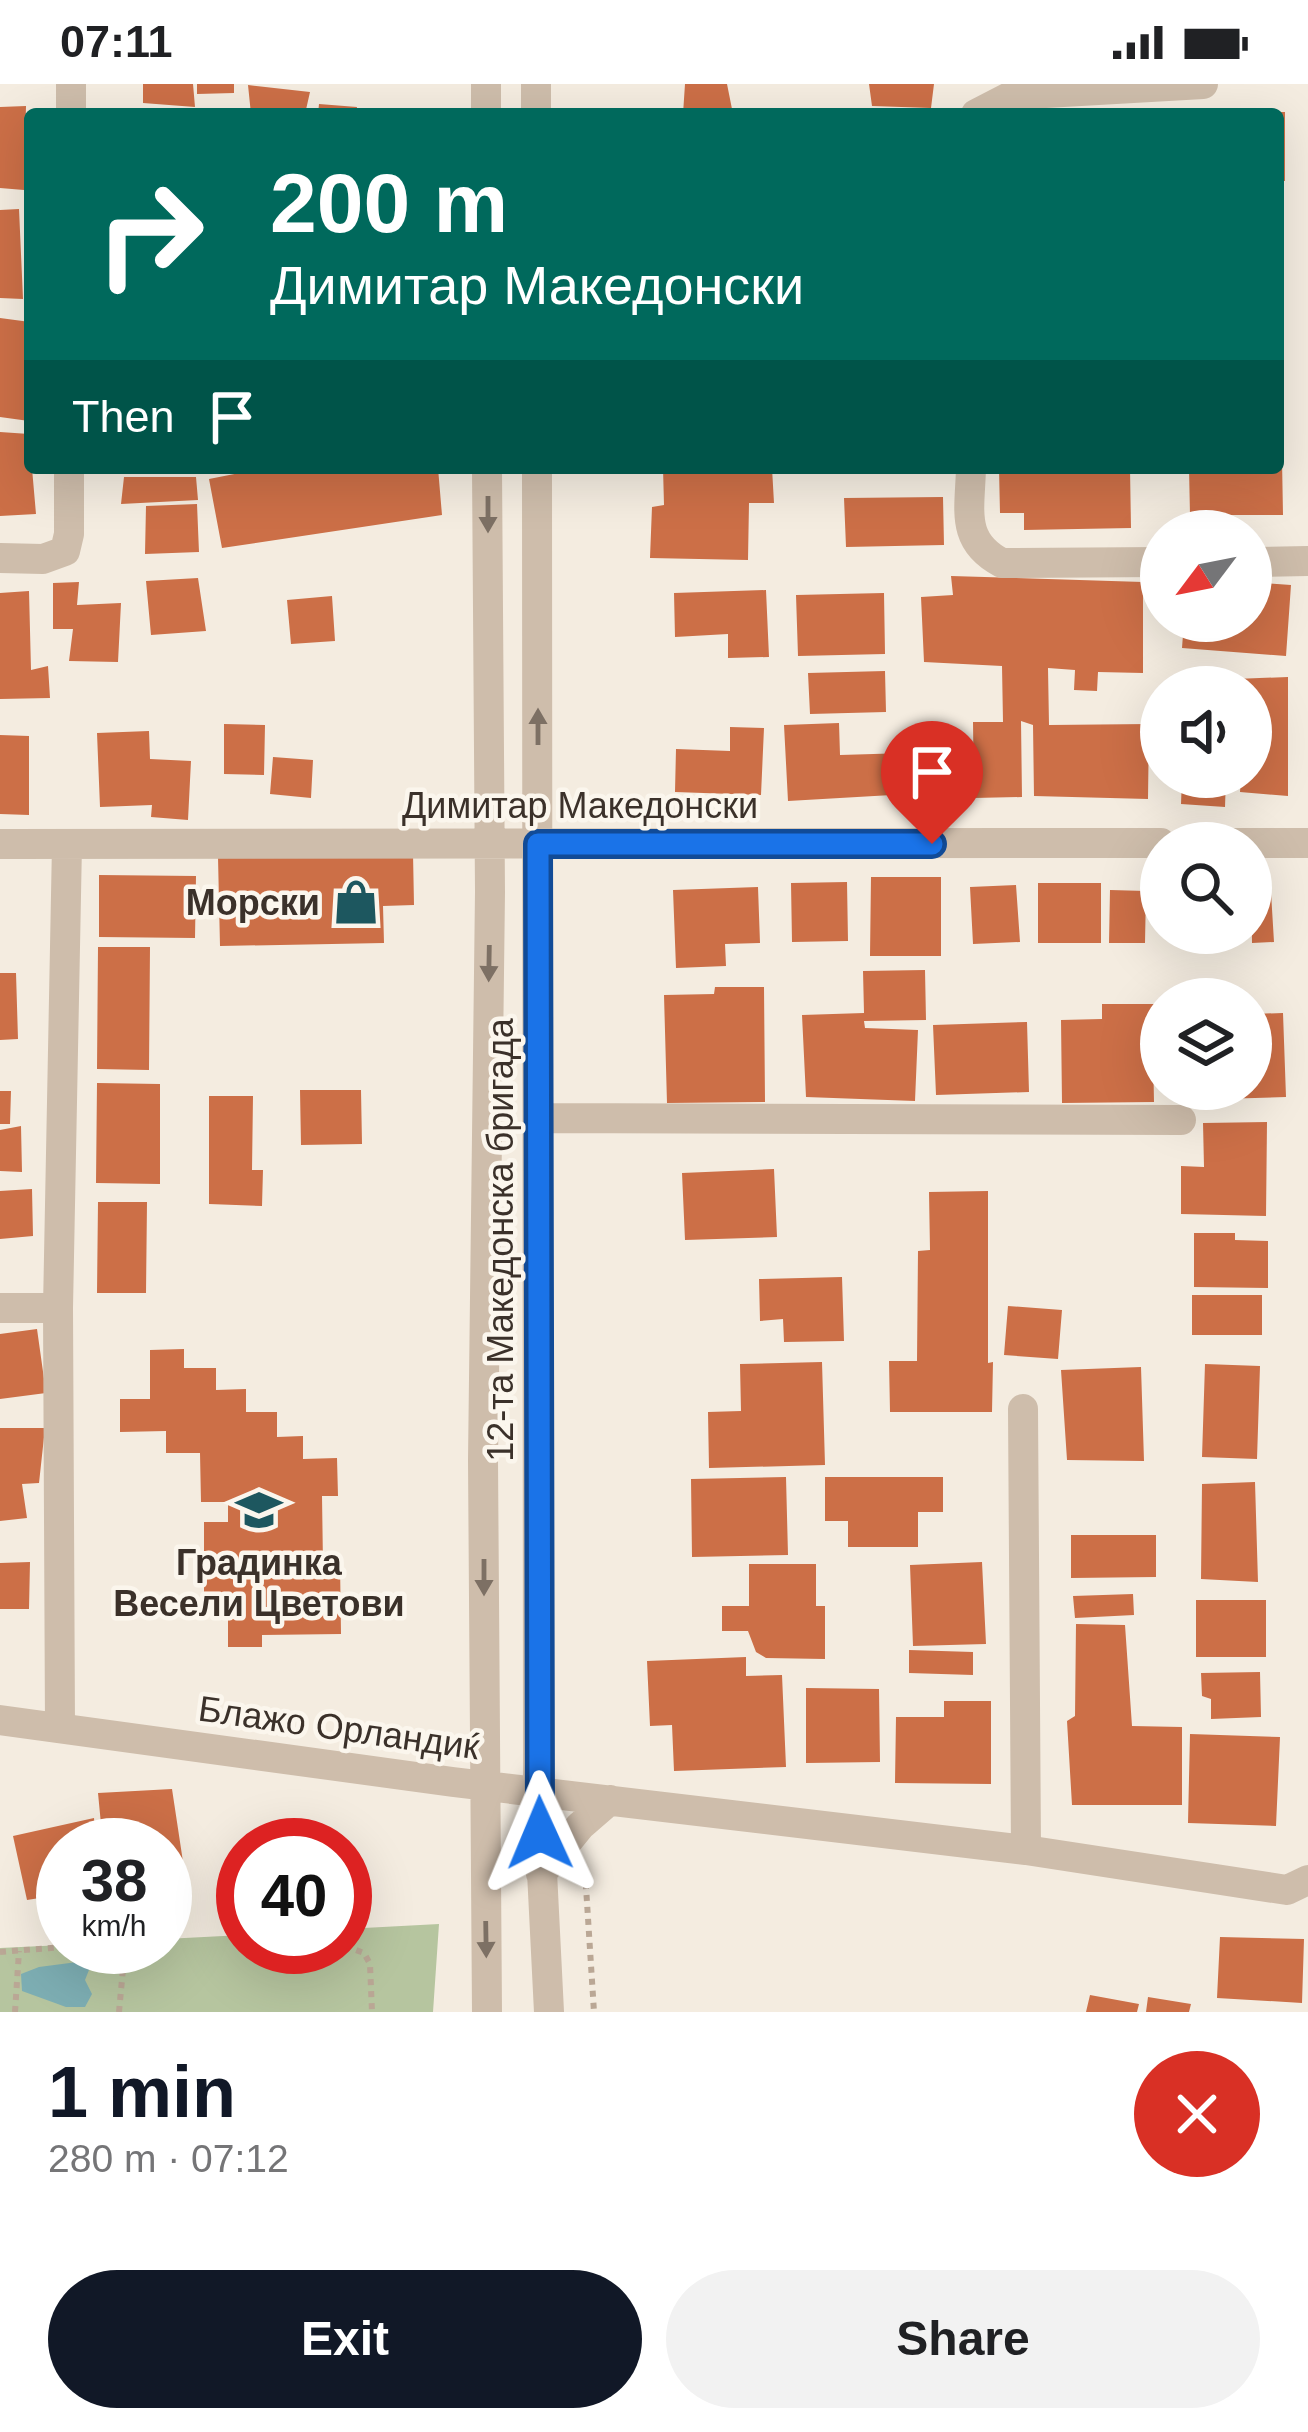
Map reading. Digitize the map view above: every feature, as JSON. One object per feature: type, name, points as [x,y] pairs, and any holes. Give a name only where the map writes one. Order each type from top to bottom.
[{"type":"street","points":[[988,108],[1013,95],[1203,84]]},
{"type":"street","points":[[0,558],[43,559],[65,551],[69,474]]},
{"type":"street","name":"12-та Македонска бригада","points":[[487,2011],[488,474]]},
{"type":"street","name":"12-та Македонска бригада","points":[[537,474],[538,1792],[548,2012]]},
{"type":"street","points":[[970,474],[970,529],[980,551],[1002,563],[1140,562]]},
{"type":"street","points":[[1272,562],[1308,561]]},
{"type":"street","name":"Димитар Македонски","points":[[0,844],[1140,843]]},
{"type":"street","points":[[1272,843],[1308,843]]},
{"type":"street","points":[[60,1728],[58,1308],[67,844]]},
{"type":"street","points":[[539,1118],[1181,1120]]},
{"type":"street","points":[[0,1308],[58,1308]]},
{"type":"street","points":[[1023,1409],[1026,1850]]},
{"type":"street","name":"Блажо Орландиќ","points":[[0,1720],[484,1786],[1026,1850],[1287,1890],[1308,1881]]},
{"type":"street","points":[[541,1874],[580,1826],[610,1800]]},
{"type":"path","points":[[580,1826],[594,2012]]},
{"type":"path","points":[[0,1952],[36,1949]]},
{"type":"path","points":[[16,2008],[19,1951]]},
{"type":"path","points":[[119,2012],[123,1974]]},
{"type":"path","points":[[370,1974],[372,2012]]},
{"type":"green space","points":[[439,1924],[433,2012],[0,2012],[0,1948],[36,1946],[36,1974],[192,1974],[192,1938],[216,1936],[216,1974],[372,1974],[372,1928]]},
{"type":"water","points":[[36,1968],[36,1974],[87,1974],[85,1980],[92,1994],[85,2007],[66,2007],[22,1991],[21,1974]]},
{"type":"building","points":[[143,84],[193,84],[195,107],[143,103]]},
{"type":"building","points":[[197,84],[234,84],[234,93],[197,94]]},
{"type":"building","points":[[685,84],[727,84],[732,108],[683,108]]},
{"type":"building","points":[[869,84],[934,84],[931,108],[872,106]]},
{"type":"building","points":[[248,85],[310,92],[306,108],[250,108]]},
{"type":"building","points":[[319,104],[357,107],[357,108],[319,108]]},
{"type":"building","points":[[26,106],[24,190],[0,188],[0,107]]},
{"type":"building","points":[[19,209],[23,299],[0,298],[0,210]]},
{"type":"building","points":[[0,318],[24,321],[24,420],[0,417]]},
{"type":"building","points":[[0,432],[24,434],[24,474],[32,474],[36,514],[0,516]]},
{"type":"building","points":[[234,474],[439,474],[442,515],[222,548],[209,479]]},
{"type":"building","points":[[663,474],[772,474],[774,503],[749,503],[748,560],[650,558],[652,507],[664,505]]},
{"type":"building","points":[[999,474],[1130,474],[1131,528],[1024,530],[1024,513],[1000,513]]},
{"type":"building","points":[[1189,474],[1282,474],[1283,515],[1272,515],[1272,510],[1190,510]]},
{"type":"building","points":[[124,477],[196,477],[198,500],[121,504]]},
{"type":"building","points":[[943,497],[944,545],[846,547],[844,498]]},
{"type":"building","points":[[197,504],[199,552],[145,554],[146,506]]},
{"type":"building","points":[[951,576],[1140,582],[1140,673],[1098,672],[1097,691],[1074,690],[1075,670],[1048,668],[1049,725],[1140,724],[1140,798],[1148,799],[1034,796],[1033,725],[1021,721],[1022,797],[974,798],[973,722],[1003,722],[1002,666],[924,662],[921,597],[953,595]]},
{"type":"building","points":[[198,578],[206,631],[151,635],[146,581]]},
{"type":"building","points":[[79,582],[77,605],[121,603],[118,662],[69,661],[73,629],[53,629],[53,583]]},
{"type":"building","points":[[1272,584],[1291,585],[1286,656],[1182,648],[1182,642],[1272,642]]},
{"type":"building","points":[[766,590],[769,657],[728,658],[728,634],[675,637],[674,593]]},
{"type":"building","points":[[29,591],[31,670],[48,666],[50,698],[0,699],[0,593]]},
{"type":"building","points":[[884,593],[885,654],[798,656],[796,595]]},
{"type":"building","points":[[332,596],[335,641],[291,644],[287,600]]},
{"type":"building","points":[[885,671],[886,712],[810,714],[808,673]]},
{"type":"building","points":[[1288,677],[1288,796],[1272,795],[1272,678]]},
{"type":"building","points":[[839,723],[840,755],[907,753],[909,794],[788,801],[784,725]]},
{"type":"building","points":[[224,724],[265,725],[264,775],[224,774]]},
{"type":"building","points":[[730,727],[764,728],[761,795],[675,792],[676,749],[730,751]]},
{"type":"building","points":[[149,731],[150,759],[191,761],[188,820],[151,817],[152,805],[100,807],[97,733]]},
{"type":"building","points":[[0,735],[29,736],[29,815],[0,814]]},
{"type":"building","points":[[964,736],[969,806],[920,808],[916,739]]},
{"type":"building","points":[[273,757],[313,760],[311,798],[270,794]]},
{"type":"building","points":[[1181,798],[1225,798],[1225,807],[1181,804]]},
{"type":"building","points":[[413,853],[414,905],[383,906],[384,943],[220,946],[218,857]]},
{"type":"building","points":[[99,875],[196,876],[195,938],[99,937]]},
{"type":"building","points":[[871,877],[941,877],[941,956],[870,956]]},
{"type":"building","points":[[847,882],[848,941],[792,942],[791,883]]},
{"type":"building","points":[[1038,883],[1101,883],[1101,943],[1038,943]]},
{"type":"building","points":[[1016,885],[1020,942],[973,944],[970,887]]},
{"type":"building","points":[[758,887],[760,943],[725,944],[726,966],[676,968],[673,890]]},
{"type":"building","points":[[1110,890],[1140,891],[1140,943],[1109,943]]},
{"type":"building","points":[[98,947],[150,947],[149,1070],[97,1069]]},
{"type":"building","points":[[925,970],[926,1020],[864,1021],[865,1028],[918,1030],[915,1101],[806,1097],[802,1015],[864,1013],[863,971]]},
{"type":"building","points":[[0,973],[16,973],[18,1039],[0,1040]]},
{"type":"building","points":[[715,987],[764,987],[765,1102],[667,1103],[664,995],[714,994]]},
{"type":"building","points":[[1102,1004],[1140,1004],[1140,1102],[1062,1103],[1061,1020],[1102,1019]]},
{"type":"building","points":[[1272,1013],[1283,1013],[1286,1097],[1272,1097]]},
{"type":"building","points":[[1027,1022],[1029,1092],[936,1095],[933,1025]]},
{"type":"building","points":[[97,1083],[160,1084],[160,1184],[96,1183]]},
{"type":"building","points":[[300,1090],[361,1090],[362,1144],[301,1145]]},
{"type":"building","points":[[0,1091],[11,1091],[10,1124],[0,1124]]},
{"type":"building","points":[[209,1096],[253,1096],[252,1170],[263,1170],[262,1206],[209,1204]]},
{"type":"building","points":[[1267,1122],[1266,1216],[1181,1214],[1181,1166],[1204,1167],[1203,1123]]},
{"type":"building","points":[[21,1126],[22,1172],[0,1171],[0,1130]]},
{"type":"building","points":[[774,1169],[777,1237],[685,1240],[682,1173]]},
{"type":"building","points":[[32,1189],[33,1236],[0,1239],[0,1191]]},
{"type":"building","points":[[988,1191],[992,1412],[890,1412],[889,1361],[917,1361],[918,1251],[930,1250],[929,1192]]},
{"type":"building","points":[[98,1202],[147,1202],[146,1293],[97,1293]]},
{"type":"building","points":[[1194,1233],[1235,1233],[1235,1240],[1268,1241],[1268,1288],[1194,1287]]},
{"type":"building","points":[[842,1277],[844,1341],[784,1342],[783,1319],[760,1321],[759,1279]]},
{"type":"building","points":[[1192,1295],[1262,1295],[1262,1335],[1192,1335]]},
{"type":"building","points":[[1008,1306],[1062,1310],[1058,1359],[1004,1355]]},
{"type":"building","points":[[37,1329],[46,1393],[0,1399],[0,1334]]},
{"type":"building","points":[[184,1349],[184,1368],[216,1368],[216,1390],[246,1389],[246,1412],[277,1412],[277,1437],[303,1436],[303,1459],[337,1458],[338,1496],[322,1496],[323,1564],[340,1563],[341,1634],[262,1635],[262,1647],[228,1647],[228,1597],[204,1597],[204,1522],[228,1522],[228,1502],[201,1502],[200,1453],[166,1453],[166,1431],[120,1432],[120,1399],[150,1399],[150,1350]]},
{"type":"building","points":[[822,1362],[825,1465],[709,1468],[708,1412],[741,1411],[740,1364]]},
{"type":"building","points":[[1205,1364],[1260,1366],[1257,1459],[1202,1457]]},
{"type":"building","points":[[1141,1367],[1144,1461],[1067,1460],[1061,1370]]},
{"type":"building","points":[[0,1428],[45,1428],[39,1483],[22,1484],[27,1518],[0,1521]]},
{"type":"building","points":[[786,1477],[788,1555],[692,1557],[691,1479]]},
{"type":"building","points":[[825,1477],[943,1477],[943,1512],[918,1512],[918,1547],[848,1547],[848,1521],[825,1521]]},
{"type":"building","points":[[1255,1482],[1258,1582],[1201,1579],[1202,1484]]},
{"type":"building","points":[[1071,1535],[1156,1535],[1156,1577],[1071,1578]]},
{"type":"building","points":[[30,1562],[29,1609],[0,1609],[0,1563]]},
{"type":"building","points":[[982,1562],[986,1644],[913,1646],[910,1565]]},
{"type":"building","points":[[749,1564],[816,1564],[816,1606],[825,1606],[825,1659],[766,1658],[756,1652],[748,1631],[722,1631],[722,1606],[749,1606]]},
{"type":"building","points":[[1133,1594],[1134,1615],[1075,1618],[1073,1596]]},
{"type":"building","points":[[1196,1600],[1266,1600],[1266,1657],[1196,1657]]},
{"type":"building","points":[[1076,1624],[1125,1625],[1132,1726],[1182,1727],[1182,1805],[1072,1805],[1067,1721],[1075,1716]]},
{"type":"building","points":[[909,1650],[973,1652],[973,1675],[909,1673]]},
{"type":"building","points":[[746,1657],[746,1676],[782,1675],[786,1767],[674,1771],[672,1725],[650,1726],[647,1661]]},
{"type":"building","points":[[1260,1672],[1261,1717],[1211,1719],[1211,1699],[1202,1696],[1201,1673]]},
{"type":"building","points":[[806,1688],[879,1689],[880,1762],[806,1763]]},
{"type":"building","points":[[944,1701],[991,1701],[991,1784],[895,1783],[896,1717],[944,1717]]},
{"type":"building","points":[[1190,1734],[1280,1737],[1276,1826],[1188,1823]]},
{"type":"building","points":[[172,1789],[176,1818],[100,1818],[98,1793]]},
{"type":"building","points":[[36,1831],[36,1899],[27,1900],[13,1836]]},
{"type":"building","points":[[1220,1937],[1304,1939],[1302,2003],[1217,1998]]},
{"type":"building","points":[[1090,1995],[1139,2004],[1137,2012],[1086,2012]]},
{"type":"building","points":[[1148,1997],[1191,2004],[1189,2012],[1146,2012]]},
{"type":"place","name":"Морски","points":[[356,902]]},
{"type":"place","name":"Градинка Весели Цветови","points":[[259,1510]]},
{"type":"route","points":[[540,1833],[538,844],[932,844]]}]
